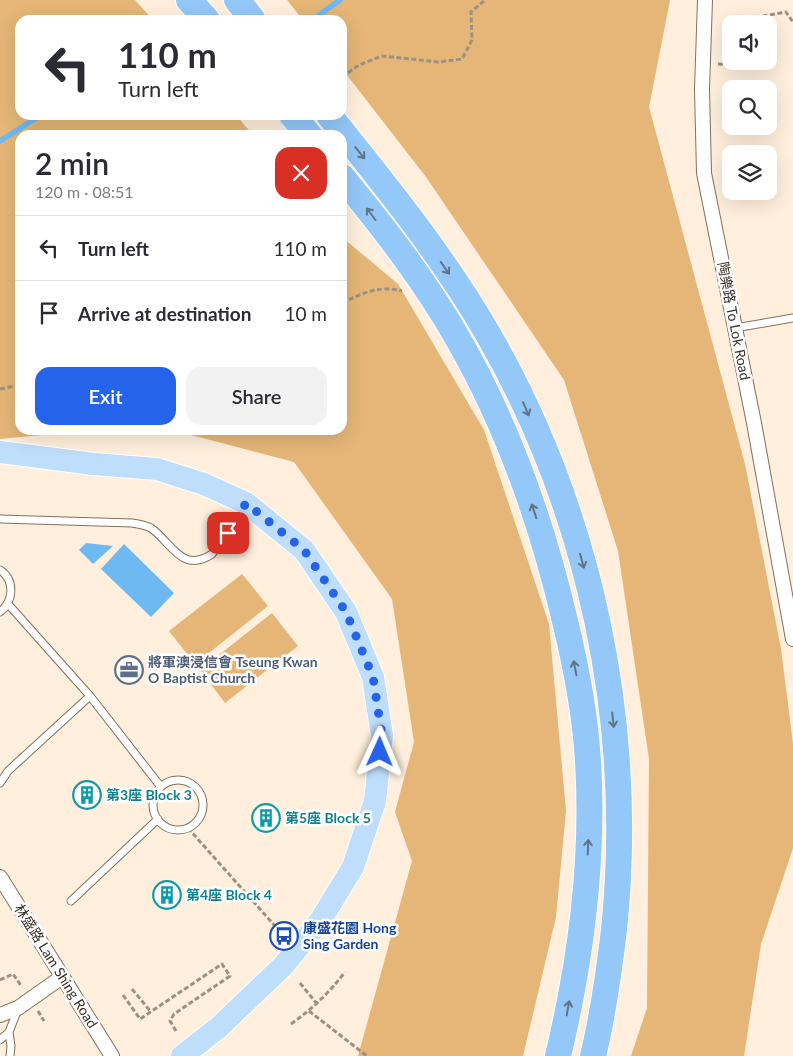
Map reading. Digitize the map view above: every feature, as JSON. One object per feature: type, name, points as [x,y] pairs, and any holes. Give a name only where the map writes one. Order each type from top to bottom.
[{"type":"highway","points":[[189,0],[202,15]]},
{"type":"highway","points":[[237,0],[249,15]]},
{"type":"highway","points":[[296,120],[305,130]]},
{"type":"highway","points":[[333,120],[341,130]]},
{"type":"highway","points":[[347,138],[418,228],[483,326],[522,400],[561,494],[581,557],[597,619],[610,689],[619,795],[618,876],[612,950],[593,1056]]},
{"type":"highway","points":[[347,183],[400,250],[458,340],[495,411],[533,507],[547,551],[574,662],[588,759],[588,862],[575,972],[558,1056]]},
{"type":"main road","points":[[0,452],[93,464],[156,469],[204,484],[246,503],[304,550],[346,612],[373,677],[382,736],[374,801],[353,867],[320,921],[283,966],[218,1028],[182,1056]]},
{"type":"street","name":"陶樂路 To Lok Road","points":[[705,0],[702,89],[704,173],[789,589],[793,639]]},
{"type":"street","name":"林盛路 Lam Shing Road","points":[[0,877],[112,1056]]},
{"type":"street","points":[[0,1015],[18,1008],[62,977]]},
{"type":"lane","points":[[735,328],[793,318]]},
{"type":"lane","points":[[0,519],[138,524],[150,528],[183,558],[196,561],[212,554],[246,503]]},
{"type":"lane","points":[[0,570],[8,579],[11,587],[11,596],[8,604],[0,612]]},
{"type":"lane","points":[[8,604],[90,696],[161,787]]},
{"type":"lane","points":[[0,783],[8,771],[90,696]]},
{"type":"lane","points":[[183,780],[191,783],[201,795],[203,803],[200,818],[188,828],[180,830],[171,829],[163,825],[158,819],[154,811],[156,794],[168,782],[183,780]]},
{"type":"lane","points":[[71,901],[158,819]]},
{"type":"lane","points":[[0,1040],[9,1032],[18,1008]]},
{"type":"lane","points":[[9,1032],[10,1056]]},
{"type":"path","points":[[347,73],[359,65],[382,56],[439,62],[462,59],[472,40],[471,12],[485,0]]},
{"type":"path","points":[[769,15],[786,12],[793,22]]},
{"type":"path","points":[[710,63],[722,64]]},
{"type":"path","points":[[347,301],[370,290],[394,289],[402,292]]},
{"type":"path","points":[[0,388],[15,386]]},
{"type":"path","points":[[188,828],[275,926]]},
{"type":"path","points":[[124,995],[140,1019],[222,964],[230,976],[174,1014],[170,1021],[176,1031]]},
{"type":"path","points":[[291,1024],[317,1004],[345,972]]},
{"type":"path","points":[[0,980],[13,974]]},
{"type":"path","points":[[300,983],[317,1004]]},
{"type":"path","points":[[132,989],[151,1012]]},
{"type":"path","points":[[309,1011],[367,1056]]},
{"type":"shaded area","points":[[0,0],[135,0],[148,15],[15,15],[15,120],[240,120],[249,130],[15,130],[15,435],[42,435],[0,439]]},
{"type":"shaded area","points":[[287,0],[670,0],[649,107],[745,464],[781,649],[793,744],[793,848],[761,944],[744,1056],[631,1056],[647,1008],[649,759],[618,551],[564,380],[426,177],[347,75],[347,15],[299,15]]},
{"type":"shaded area","points":[[347,241],[398,284],[484,430],[549,624],[566,811],[556,917],[523,1056],[358,1056],[412,861],[395,812],[414,742],[392,599],[294,462],[191,435],[347,435]]},
{"type":"shaded area","points":[[242,574],[268,606],[195,664],[169,631]]},
{"type":"shaded area","points":[[272,613],[298,646],[225,703],[200,670]]},
{"type":"water","points":[[86,543],[113,546],[93,564],[79,550]]},
{"type":"water","points":[[124,544],[174,593],[151,617],[101,569]]},
{"type":"waterway","points":[[319,15],[340,0]]},
{"type":"waterway","points":[[17,130],[33,120]]},
{"type":"waterway","points":[[0,141],[15,131]]},
{"type":"place","name":"將軍澳浸信會 Tseung Kwan O Baptist Church","points":[[129,670]]},
{"type":"place","name":"第3座 Block 3","points":[[87,795]]},
{"type":"place","name":"第5座 Block 5","points":[[266,818]]},
{"type":"place","name":"第4座 Block 4","points":[[167,895]]},
{"type":"place","name":"康盛花園 Hong Sing Garden","points":[[284,936]]},
{"type":"route","points":[[228,533],[246,503],[304,550],[346,612],[373,677],[382,736],[380,752]]}]
